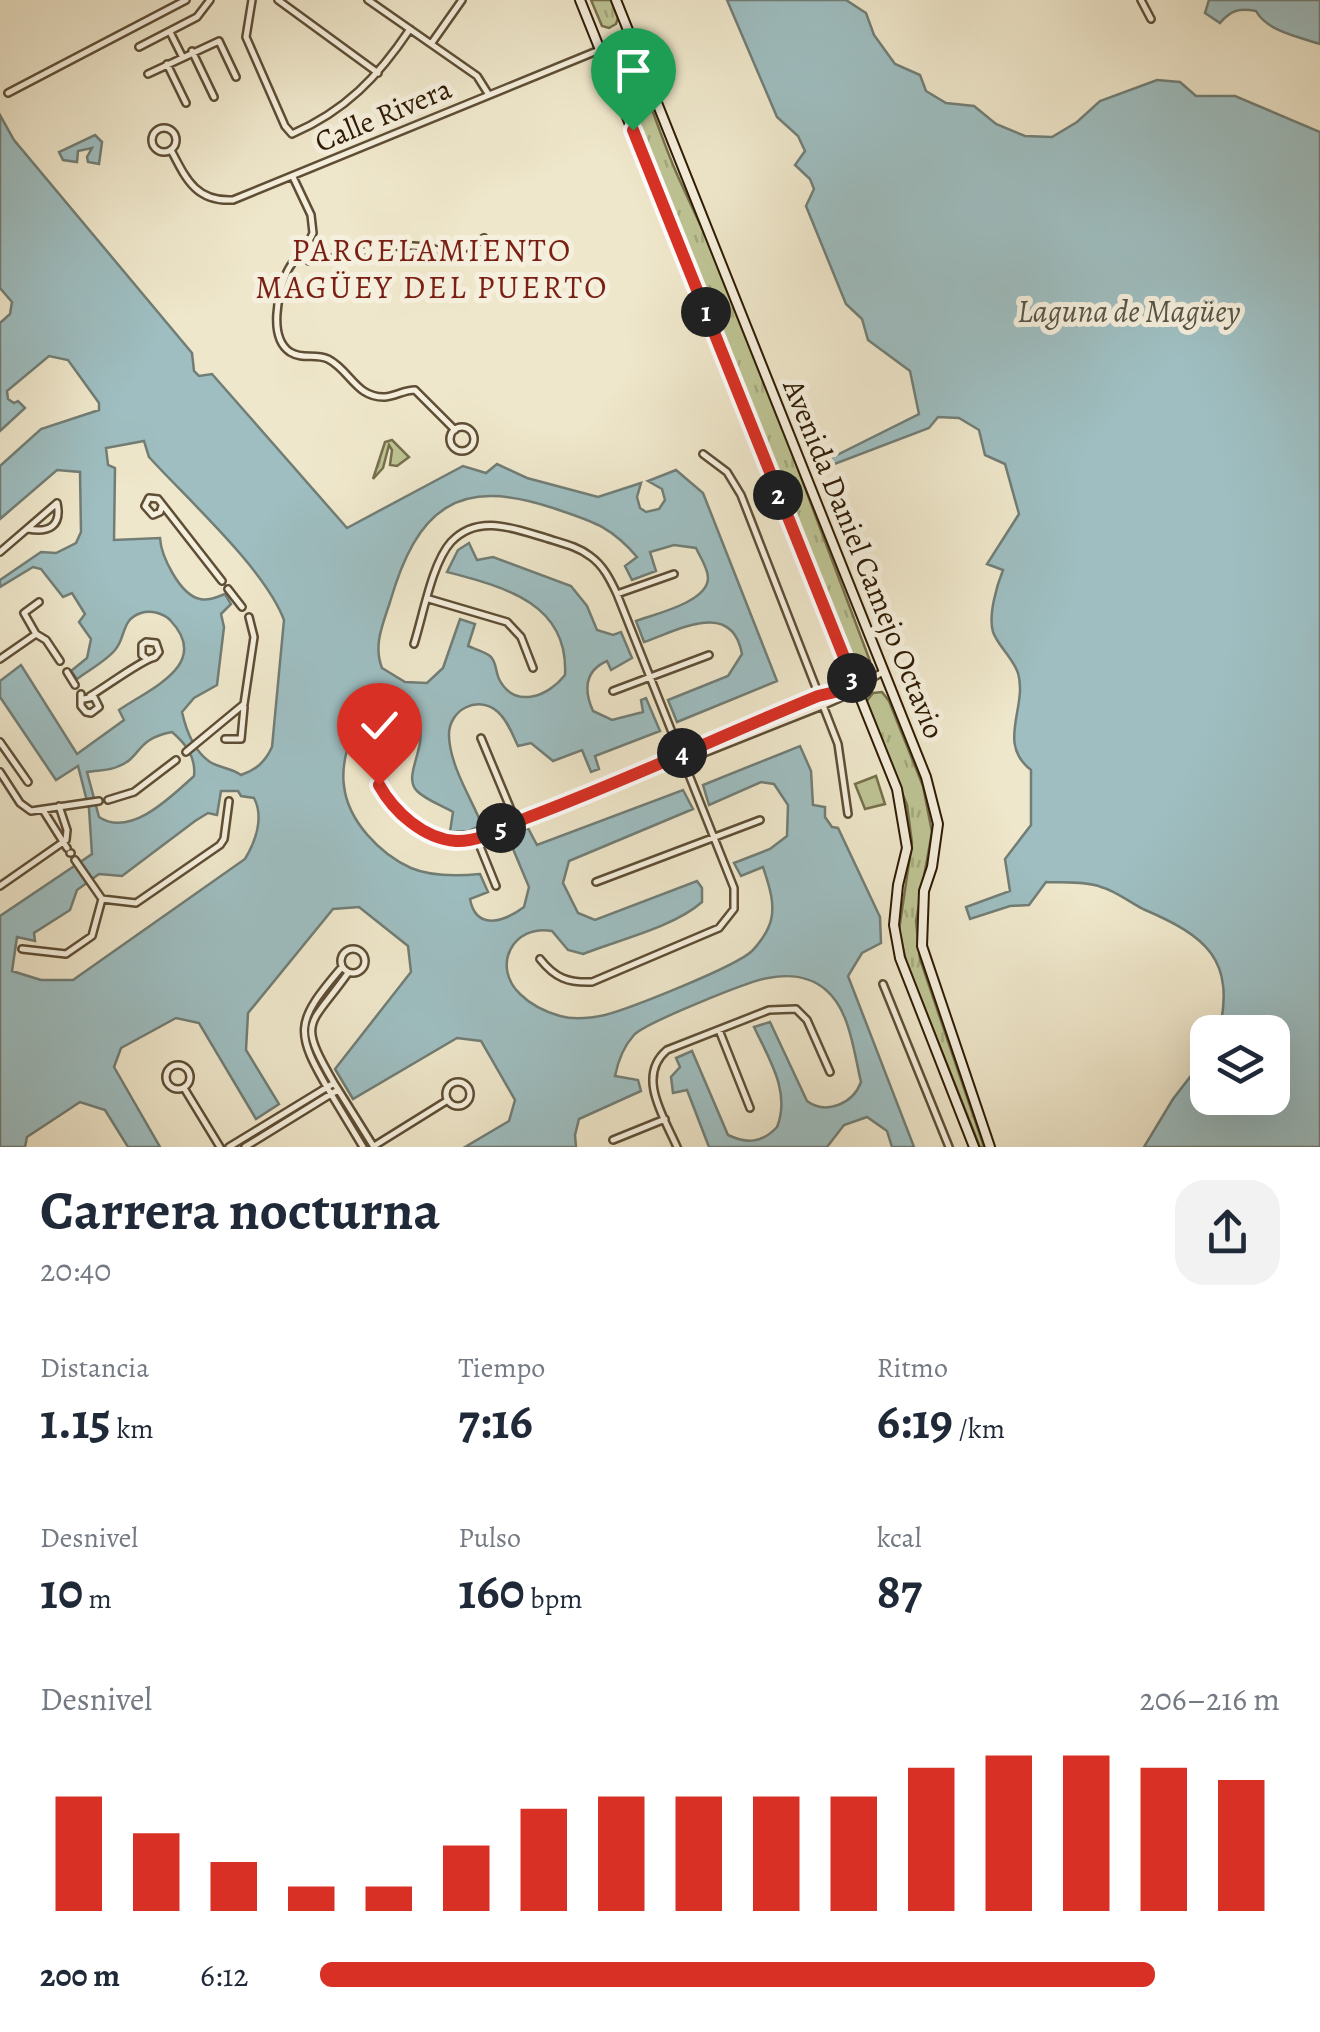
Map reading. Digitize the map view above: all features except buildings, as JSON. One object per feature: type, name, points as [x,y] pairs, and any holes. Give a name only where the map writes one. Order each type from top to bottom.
[{"type":"main road","name":"Avenida Daniel Camejo Octavio","points":[[580,0],[897,789],[908,848],[898,885],[894,924],[900,958],[974,1147]]},
{"type":"main road","name":"Avenida Daniel Camejo Octavio","points":[[616,0],[926,777],[938,824],[924,891],[922,946],[990,1147]]},
{"type":"street","points":[[8,93],[186,0]]},
{"type":"street","points":[[140,47],[204,12],[210,0]]},
{"type":"street","points":[[252,0],[246,38],[290,133],[343,105],[378,73],[410,29]]},
{"type":"street","points":[[278,0],[378,73]]},
{"type":"street","points":[[368,0],[477,76],[489,95]]},
{"type":"street","points":[[430,44],[462,0]]},
{"type":"street","points":[[1141,0],[1151,19]]},
{"type":"street","points":[[169,31],[182,56]]},
{"type":"street","name":"Calle Rivera","points":[[171,150],[194,189],[204,197],[233,200],[632,37]]},
{"type":"street","points":[[148,74],[218,40],[236,78]]},
{"type":"street","points":[[192,51],[214,97]]},
{"type":"street","points":[[167,64],[186,103]]},
{"type":"street","points":[[157,130],[174,132],[176,140],[171,150],[163,152],[156,148],[153,136],[157,130]]},
{"type":"street","points":[[294,176],[314,223],[310,243],[288,272],[282,290],[276,324],[278,338],[298,356],[330,360],[354,385],[372,395],[387,397],[415,390],[455,430]]},
{"type":"street","points":[[300,254],[315,261],[405,246],[446,253],[466,250],[484,238]]},
{"type":"street","points":[[470,429],[472,446],[461,451],[454,448],[450,440],[455,430],[470,429]]},
{"type":"street","points":[[703,454],[726,472],[741,495],[838,744],[848,814]]},
{"type":"street","points":[[0,552],[26,529],[56,504],[60,515],[56,524],[48,530],[26,529]]},
{"type":"street","points":[[162,506],[222,580]]},
{"type":"street","points":[[414,644],[448,546],[469,529],[494,524],[577,548],[600,564],[617,594],[715,837],[736,898],[728,920],[719,928],[592,982],[560,978],[540,958]]},
{"type":"street","points":[[617,594],[674,574]]},
{"type":"street","points":[[229,590],[242,607]]},
{"type":"street","points":[[429,600],[507,622],[522,636],[533,668]]},
{"type":"street","points":[[39,602],[24,614],[60,661]]},
{"type":"street","points":[[225,739],[241,740],[254,637],[249,617]]},
{"type":"street","points":[[0,659],[36,634]]},
{"type":"street","points":[[613,691],[709,655]]},
{"type":"street","points":[[85,696],[133,670],[146,658]]},
{"type":"street","points":[[67,672],[75,685]]},
{"type":"street","points":[[682,757],[818,696],[856,687],[884,672]]},
{"type":"street","points":[[389,736],[377,768],[379,785],[388,801],[400,814],[438,837],[454,841],[477,838],[674,759],[822,706],[840,698],[844,690]]},
{"type":"street","points":[[186,751],[244,704]]},
{"type":"street","points":[[481,738],[516,822]]},
{"type":"street","points":[[0,742],[28,782]]},
{"type":"street","points":[[108,800],[134,792],[176,760]]},
{"type":"street","points":[[0,772],[20,803],[31,810],[98,801]]},
{"type":"street","points":[[43,810],[102,899],[136,903],[220,845],[229,801]]},
{"type":"street","points":[[59,806],[70,853]]},
{"type":"street","points":[[596,882],[760,820]]},
{"type":"street","points":[[477,838],[496,886]]},
{"type":"street","points":[[0,886],[70,853]]},
{"type":"street","points":[[22,950],[66,954],[92,936],[102,899]]},
{"type":"street","points":[[360,950],[365,965],[356,973],[345,970],[340,960],[344,952],[360,950]]},
{"type":"street","points":[[345,970],[315,1015],[314,1050],[373,1147],[448,1100]]},
{"type":"street","points":[[345,970],[308,1012],[303,1029],[310,1061],[363,1147]]},
{"type":"street","points":[[883,984],[949,1147]]},
{"type":"street","points":[[676,1147],[652,1086],[652,1072],[658,1058],[680,1044],[769,1010],[796,1009],[807,1020],[830,1072]]},
{"type":"street","points":[[720,1030],[750,1108]]},
{"type":"street","points":[[180,1066],[188,1071],[190,1080],[184,1088],[175,1089],[168,1084],[166,1075],[171,1068],[180,1066]]},
{"type":"street","points":[[462,1082],[469,1088],[470,1097],[464,1104],[455,1106],[448,1100],[446,1091],[452,1083],[462,1082]]},
{"type":"street","points":[[245,1147],[336,1086]]},
{"type":"street","points":[[184,1088],[220,1147]]},
{"type":"street","points":[[229,1147],[329,1091]]},
{"type":"street","points":[[613,1140],[665,1119]]},
{"type":"street","points":[[273,1120],[277,1127]]},
{"type":"green space","points":[[591,0],[611,0],[618,18],[616,24],[602,26]]},
{"type":"green space","points":[[623,61],[636,65],[676,172],[742,318],[870,661],[864,671],[855,670],[749,414],[616,71]]},
{"type":"green space","points":[[392,440],[409,457],[397,466],[390,465],[389,445],[383,468],[373,479],[385,442]]},
{"type":"green space","points":[[882,692],[923,786],[932,832],[916,921],[920,959],[984,1147],[980,1147],[906,962],[899,930],[912,843],[907,805],[866,702],[873,693]]},
{"type":"green space","points":[[876,776],[885,804],[865,809],[855,784]]},
{"type":"water","name":"Laguna de Magüey","points":[[727,0],[846,0],[866,13],[874,35],[895,64],[920,75],[926,91],[946,103],[974,106],[996,124],[1025,136],[1052,137],[1100,101],[1157,80],[1180,82],[1196,96],[1235,96],[1320,132],[1320,1147],[1144,1147],[1190,1077],[1190,1115],[1290,1115],[1290,1015],[1222,1015],[1219,968],[1211,953],[1184,929],[1107,889],[1074,883],[1046,882],[1029,905],[1010,906],[970,919],[966,907],[1010,891],[1005,859],[1031,825],[1031,770],[1021,759],[1014,736],[1018,673],[995,637],[992,625],[1003,570],[987,564],[1019,514],[1005,464],[985,455],[979,430],[959,418],[938,417],[929,428],[832,465],[829,459],[919,414],[910,371],[868,340],[862,319],[846,304],[806,206],[814,189],[810,179],[795,165],[805,151],[798,136],[777,117]]},
{"type":"water","points":[[1209,0],[1320,0],[1320,44],[1275,28],[1256,11],[1236,11],[1220,23],[1205,13]]},
{"type":"water","points":[[0,115],[14,140],[192,353],[194,371],[199,376],[212,374],[347,528],[463,466],[486,473],[497,464],[527,478],[598,497],[641,483],[637,497],[640,508],[646,512],[659,509],[665,500],[662,489],[648,481],[676,470],[703,493],[777,681],[677,722],[668,700],[728,676],[742,654],[736,637],[727,627],[716,623],[688,626],[644,642],[636,621],[679,606],[706,586],[707,570],[696,548],[674,545],[650,552],[656,571],[632,580],[625,566],[637,557],[599,525],[520,499],[466,499],[446,508],[428,523],[413,544],[382,626],[378,651],[382,668],[405,682],[427,683],[443,668],[460,619],[475,624],[468,646],[490,656],[499,679],[514,694],[541,694],[565,675],[556,631],[544,615],[510,592],[447,572],[458,550],[469,543],[477,560],[493,557],[571,586],[587,606],[597,630],[613,635],[621,632],[632,658],[611,670],[607,661],[594,670],[587,689],[593,711],[612,720],[643,712],[641,700],[646,698],[660,731],[595,756],[599,769],[591,772],[582,750],[553,761],[531,743],[518,746],[504,719],[490,707],[466,708],[453,719],[450,747],[482,825],[469,831],[450,832],[453,812],[421,794],[412,782],[421,733],[417,719],[388,695],[365,704],[352,733],[344,765],[347,799],[367,835],[399,862],[436,874],[480,874],[488,892],[470,899],[478,916],[492,921],[524,907],[529,887],[508,837],[528,828],[537,845],[683,790],[693,809],[569,861],[563,883],[578,913],[595,920],[697,881],[702,888],[702,902],[661,926],[583,954],[568,950],[552,931],[526,934],[510,949],[507,971],[511,983],[524,998],[560,1016],[588,1018],[618,1011],[705,976],[742,958],[759,943],[772,911],[763,867],[741,876],[734,863],[770,849],[787,836],[788,805],[774,784],[761,782],[709,805],[703,785],[800,746],[811,771],[813,805],[825,807],[825,817],[832,827],[838,828],[880,917],[881,943],[862,953],[848,976],[914,1147],[892,1147],[887,1131],[867,1117],[844,1125],[827,1147],[709,1147],[687,1090],[673,1093],[671,1077],[680,1067],[676,1058],[692,1051],[728,1135],[742,1140],[766,1136],[777,1127],[781,1114],[780,1088],[754,1027],[770,1022],[807,1101],[814,1105],[838,1105],[852,1096],[861,1082],[841,1009],[826,990],[791,976],[741,986],[676,1012],[634,1035],[621,1054],[615,1076],[638,1080],[641,1091],[579,1119],[576,1147],[465,1147],[509,1121],[515,1100],[481,1041],[457,1038],[353,1099],[335,1069],[411,972],[408,946],[359,907],[333,909],[248,1013],[246,1050],[279,1104],[256,1119],[199,1023],[176,1018],[121,1048],[114,1067],[160,1147],[128,1147],[105,1110],[80,1102],[27,1137],[25,1147],[0,1147],[0,916],[92,854],[89,809],[78,766],[56,780],[0,697],[0,681],[21,665],[77,754],[124,720],[119,710],[172,673],[184,650],[181,636],[170,620],[153,612],[141,613],[127,624],[111,654],[77,679],[71,671],[87,658],[91,639],[79,622],[85,614],[72,593],[63,597],[41,569],[33,567],[0,587],[0,580],[41,552],[56,553],[76,543],[81,532],[80,472],[57,470],[0,519],[0,466],[41,429],[99,410],[99,403],[68,360],[49,356],[7,391],[8,399],[25,408],[0,431],[0,323],[10,314],[12,302],[0,288]],"holes":[[[144,441],[149,457],[260,579],[284,620],[272,747],[260,765],[241,775],[214,764],[199,752],[182,712],[194,698],[217,685],[224,627],[221,614],[231,604],[225,594],[203,599],[185,590],[168,564],[160,538],[114,540],[115,468],[108,465],[106,448]],[[172,732],[182,741],[192,757],[194,776],[162,804],[137,819],[111,822],[99,817],[87,772],[119,766],[160,735]],[[221,791],[238,791],[241,796],[254,798],[257,829],[245,859],[73,980],[41,980],[12,971],[17,937],[35,941],[34,933],[70,910],[77,890],[99,874],[122,876],[195,821],[208,813],[217,815]]]},
{"type":"water","points":[[95,135],[102,142],[99,164],[88,162],[92,148],[78,151],[77,162],[63,160],[59,152]]},
{"type":"district","name":"PARCELAMIENTO MAGÜEY DEL PUERTO","points":[[432,268]]},
{"type":"route","points":[[379,785],[400,814],[418,827],[454,841],[477,838],[596,792],[818,696],[856,687],[633,130]]}]
